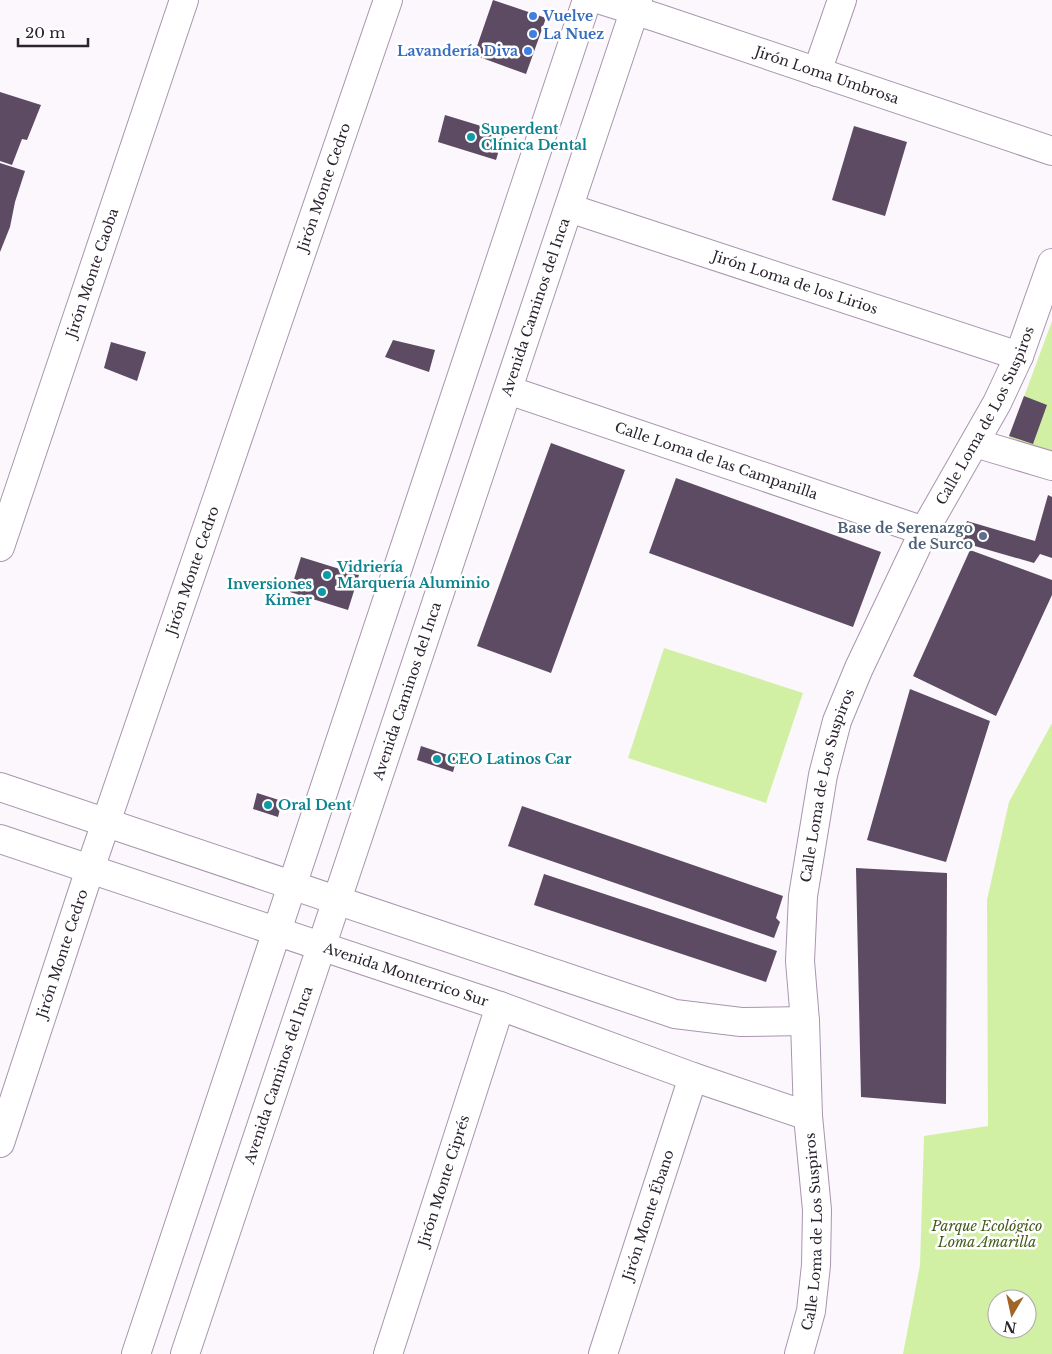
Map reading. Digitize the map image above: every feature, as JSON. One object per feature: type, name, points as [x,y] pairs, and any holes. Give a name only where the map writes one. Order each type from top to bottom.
[{"type":"street","name":"Jirón Monte Caoba","points":[[0,547],[184,0]]},
{"type":"street","name":"Jirón Monte Cedro","points":[[0,1142],[90,869],[388,0]]},
{"type":"street","points":[[136,1354],[587,0]]},
{"type":"street","name":"Jirón Loma Umbrosa","points":[[601,0],[637,6],[658,18],[1052,151]]},
{"type":"street","points":[[817,72],[842,0]]},
{"type":"street","name":"Avenida Caminos del Inca","points":[[185,1354],[637,6]]},
{"type":"street","name":"Jirón Loma de los Lirios","points":[[569,208],[1019,356]]},
{"type":"street","name":"Calle Loma de Los Suspiros","points":[[799,1354],[811,1311],[816,1264],[817,1210],[808,1116],[805,1021],[800,960],[803,896],[823,775],[837,721],[859,668],[924,531],[997,404],[1019,356],[1052,263]]},
{"type":"street","name":"Calle Loma de las Campanilla","points":[[508,390],[924,531]]},
{"type":"street","points":[[975,443],[1052,466]]},
{"type":"street","points":[[0,787],[675,1014],[741,1022],[805,1021]]},
{"type":"street","name":"Avenida Monterrico Sur","points":[[0,839],[500,1006],[808,1116]]},
{"type":"street","name":"Jirón Monte Ciprés","points":[[388,1354],[500,1006]]},
{"type":"street","name":"Jirón Monte Ébano","points":[[603,1354],[693,1076]]},
{"type":"green space","points":[[1052,321],[1052,455],[1007,443]]},
{"type":"green space","points":[[664,648],[803,693],[766,803],[628,758]]},
{"type":"green space","name":"Parque Ecológico Loma Amarilla","points":[[1052,723],[1052,1354],[903,1354],[920,1265],[924,1136],[988,1126],[987,900],[1009,802]]},
{"type":"building","points":[[493,0],[546,18],[526,74],[474,55]]},
{"type":"building","points":[[0,92],[41,105],[27,140],[22,139],[12,165],[0,161]]},
{"type":"building","name":"Superdent Clínica Dental","points":[[445,115],[504,133],[496,160],[438,142]]},
{"type":"building","points":[[854,126],[907,142],[885,216],[832,200]]},
{"type":"building","points":[[0,163],[25,171],[15,202],[10,227],[0,252]]},
{"type":"building","points":[[393,340],[435,350],[429,372],[385,357]]},
{"type":"building","points":[[111,342],[146,352],[137,381],[104,368]]},
{"type":"building","points":[[1024,396],[1047,405],[1033,444],[1009,436]]},
{"type":"building","points":[[551,443],[625,470],[551,673],[477,646]]},
{"type":"building","points":[[676,478],[881,552],[853,627],[649,553]]},
{"type":"building","points":[[1048,495],[1052,497],[1052,558],[1040,554],[1034,563],[961,542],[967,521],[1035,541]]},
{"type":"building","points":[[970,550],[1052,580],[1052,595],[996,716],[913,676]]},
{"type":"building","points":[[301,557],[359,575],[348,610],[290,592]]},
{"type":"building","points":[[910,689],[990,721],[946,862],[867,840]]},
{"type":"building","name":"CEO Latinos Car","points":[[421,746],[457,758],[453,772],[417,760]]},
{"type":"building","name":"Oral Dent","points":[[257,793],[282,801],[278,817],[253,809]]},
{"type":"building","points":[[522,806],[783,896],[776,918],[780,922],[774,938],[508,846]]},
{"type":"building","points":[[856,868],[947,873],[946,1104],[861,1097]]},
{"type":"building","points":[[544,874],[777,951],[766,982],[534,905]]},
{"type":"place","name":"Vuelve","points":[[533,16]]},
{"type":"place","name":"La Nuez","points":[[533,34]]},
{"type":"place","name":"Lavandería Diva","points":[[528,51]]},
{"type":"place","name":"Superdent Clínica Dental","points":[[471,137]]},
{"type":"place","name":"Base de Serenazgo de Surco","points":[[983,536]]},
{"type":"place","name":"Vidriería Marquería Aluminio","points":[[327,575]]},
{"type":"place","name":"Inversiones Kimer","points":[[322,592]]},
{"type":"place","name":"CEO Latinos Car","points":[[437,759]]},
{"type":"place","name":"Oral Dent","points":[[268,805]]}]
